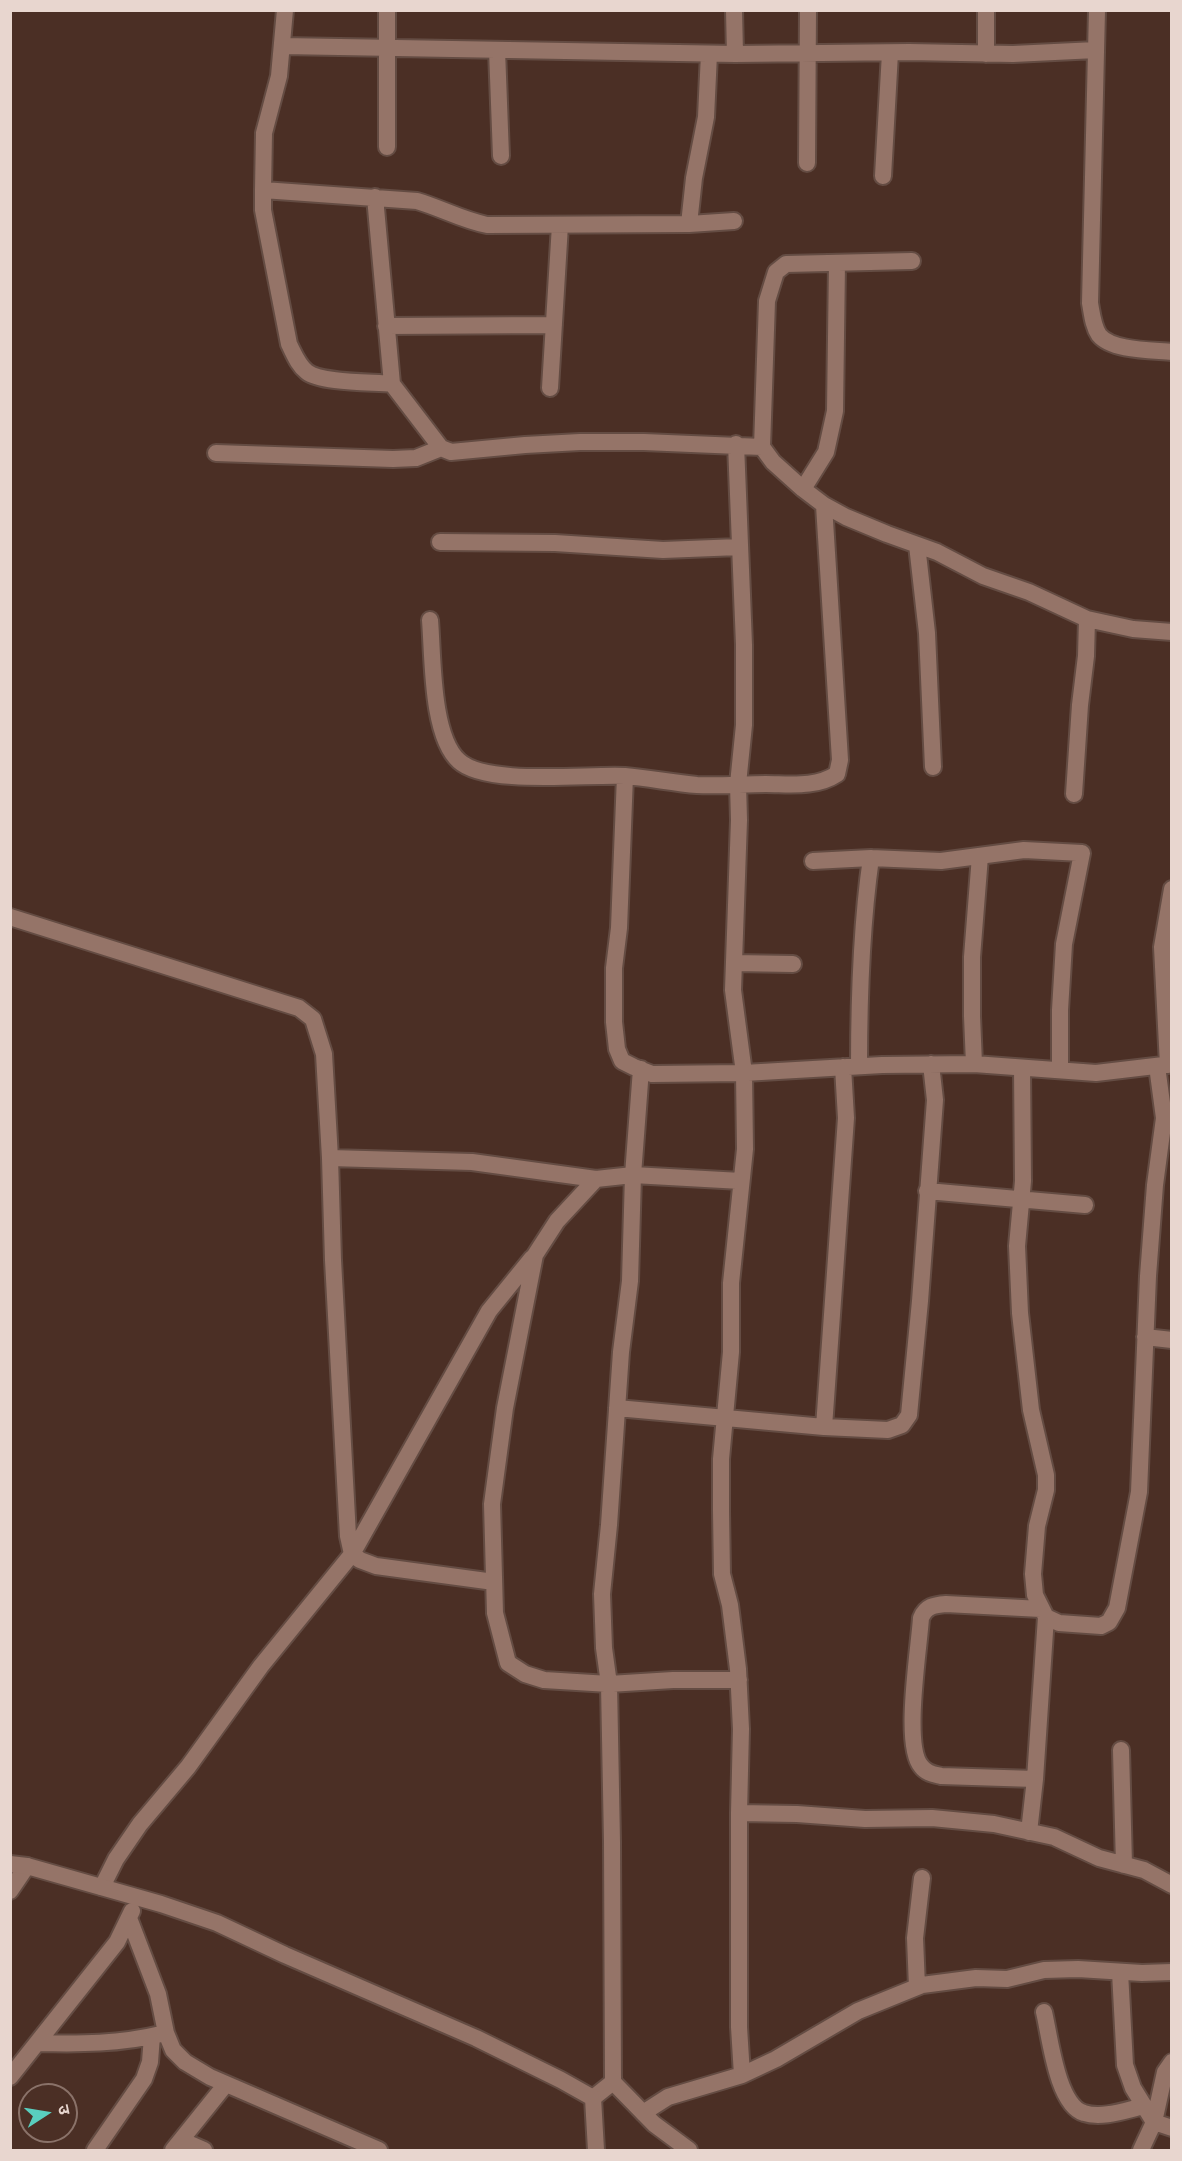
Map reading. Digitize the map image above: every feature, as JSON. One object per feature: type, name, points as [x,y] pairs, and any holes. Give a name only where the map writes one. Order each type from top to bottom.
[{"type":"street","points":[[285,10],[279,76],[264,133],[263,210],[289,344],[297,362],[306,372],[318,378],[392,384]]},
{"type":"street","points":[[387,10],[387,147]]},
{"type":"street","points":[[734,10],[735,54]]},
{"type":"street","points":[[807,163],[808,10]]},
{"type":"street","points":[[986,10],[986,54]]},
{"type":"street","points":[[1097,10],[1090,303],[1093,323],[1109,344],[1172,352]]},
{"type":"street","points":[[283,46],[709,54],[986,54],[1096,50]]},
{"type":"street","points":[[497,50],[501,156]]},
{"type":"street","points":[[883,176],[890,53]]},
{"type":"street","points":[[689,224],[694,178],[706,117],[709,54]]},
{"type":"street","points":[[263,190],[417,201],[437,206],[465,220],[487,225],[689,224],[734,221]]},
{"type":"street","points":[[375,197],[392,384],[441,448],[458,453],[525,445],[580,442],[736,444],[762,447]]},
{"type":"street","points":[[550,388],[560,225]]},
{"type":"street","points":[[912,261],[786,264],[776,272],[767,301],[762,447],[773,462],[824,505],[866,525],[937,552],[983,576],[1029,592],[1087,619],[1133,629],[1172,632]]},
{"type":"street","points":[[803,489],[826,452],[832,433],[835,411],[837,263]]},
{"type":"street","points":[[386,326],[554,325]]},
{"type":"street","points":[[736,444],[744,645],[744,725],[738,784],[734,990],[744,1073],[745,1149],[731,1283],[730,1352],[721,1459],[722,1574],[730,1605],[739,1680],[741,1729],[739,2027],[742,2075]]},
{"type":"street","points":[[216,453],[393,459],[416,458],[441,448]]},
{"type":"street","points":[[430,620],[437,710],[446,742],[458,760],[476,771],[512,776],[625,776],[700,785],[804,784],[827,781],[837,774],[840,760],[824,505]]},
{"type":"street","points":[[440,542],[555,543],[663,550],[739,547]]},
{"type":"street","points":[[918,545],[927,633],[933,767]]},
{"type":"street","points":[[1074,794],[1087,619]]},
{"type":"street","points":[[625,776],[620,919],[614,968],[616,1049],[622,1060],[652,1074],[744,1073],[931,1064],[974,1064],[1096,1073],[1166,1065]]},
{"type":"street","points":[[813,861],[871,858],[941,861],[1024,850],[1082,853],[1064,944],[1060,1010],[1060,1070]]},
{"type":"street","points":[[974,1064],[972,957],[980,856]]},
{"type":"street","points":[[824,1427],[846,1118],[859,1017],[864,906],[871,858]]},
{"type":"street","points":[[1035,1779],[941,1776],[928,1773],[921,1766],[915,1756],[912,1736],[921,1618],[924,1610],[946,1604],[1044,1613],[1059,1623],[1101,1626],[1110,1622],[1118,1608],[1139,1491],[1148,1276],[1165,1164],[1166,1065],[1162,947],[1169,924],[1172,889]]},
{"type":"street","points":[[10,917],[299,1008],[313,1019],[324,1054],[333,1272],[348,1536],[352,1554],[376,1566],[494,1582]]},
{"type":"street","points":[[734,963],[793,964]]},
{"type":"street","points":[[617,1408],[824,1427],[888,1430],[902,1425],[909,1415],[920,1301],[935,1100],[931,1064]]},
{"type":"street","points":[[1022,1068],[1023,1181],[1017,1246],[1020,1313],[1031,1410],[1046,1475],[1046,1490],[1037,1526],[1033,1574],[1035,1595],[1044,1613],[1035,1779],[1029,1832]]},
{"type":"street","points":[[641,1070],[633,1175],[630,1281],[602,1594],[604,1647],[609,1684],[613,2082],[643,2113],[689,2151]]},
{"type":"street","points":[[330,1158],[472,1162],[596,1179],[633,1175],[741,1180]]},
{"type":"street","points":[[102,1887],[116,1859],[140,1824],[188,1767],[261,1666],[352,1554],[489,1311],[535,1255],[557,1221],[596,1179]]},
{"type":"street","points":[[927,1191],[1085,1205]]},
{"type":"street","points":[[535,1255],[505,1408],[492,1504],[495,1613],[508,1663],[525,1674],[544,1680],[609,1684],[673,1680],[739,1680]]},
{"type":"street","points":[[1145,1337],[1172,1340]]},
{"type":"street","points":[[1121,1750],[1124,1865]]},
{"type":"street","points":[[739,1813],[865,1819],[932,1818],[994,1824],[1054,1837],[1100,1858],[1144,1870],[1172,1885]]},
{"type":"street","points":[[10,1891],[19,1865],[140,1898],[217,1923],[285,1955],[412,2009],[561,2080],[593,2098]]},
{"type":"street","points":[[917,1987],[915,1938],[922,1878]]},
{"type":"street","points":[[10,2077],[117,1942],[140,1898]]},
{"type":"street","points":[[95,2151],[144,2079],[159,2034],[158,1994],[129,1918]]},
{"type":"street","points":[[643,2113],[668,2097],[742,2075],[776,2060],[858,2011],[917,1987],[976,1978],[1007,1978],[1044,1970],[1172,1972]]},
{"type":"street","points":[[1120,1972],[1125,2065],[1133,2088],[1154,2122],[1172,2128]]},
{"type":"street","points":[[1044,2012],[1063,2092],[1071,2104],[1083,2113],[1100,2115],[1144,2106]]},
{"type":"street","points":[[37,2043],[107,2043],[159,2034]]},
{"type":"street","points":[[159,2034],[185,2062],[210,2078],[380,2151]]},
{"type":"street","points":[[1140,2151],[1154,2122],[1165,2072],[1172,2062]]},
{"type":"street","points":[[593,2098],[613,2082]]},
{"type":"street","points":[[204,2151],[177,2145],[226,2084]]},
{"type":"street","points":[[593,2098],[596,2151]]}]
